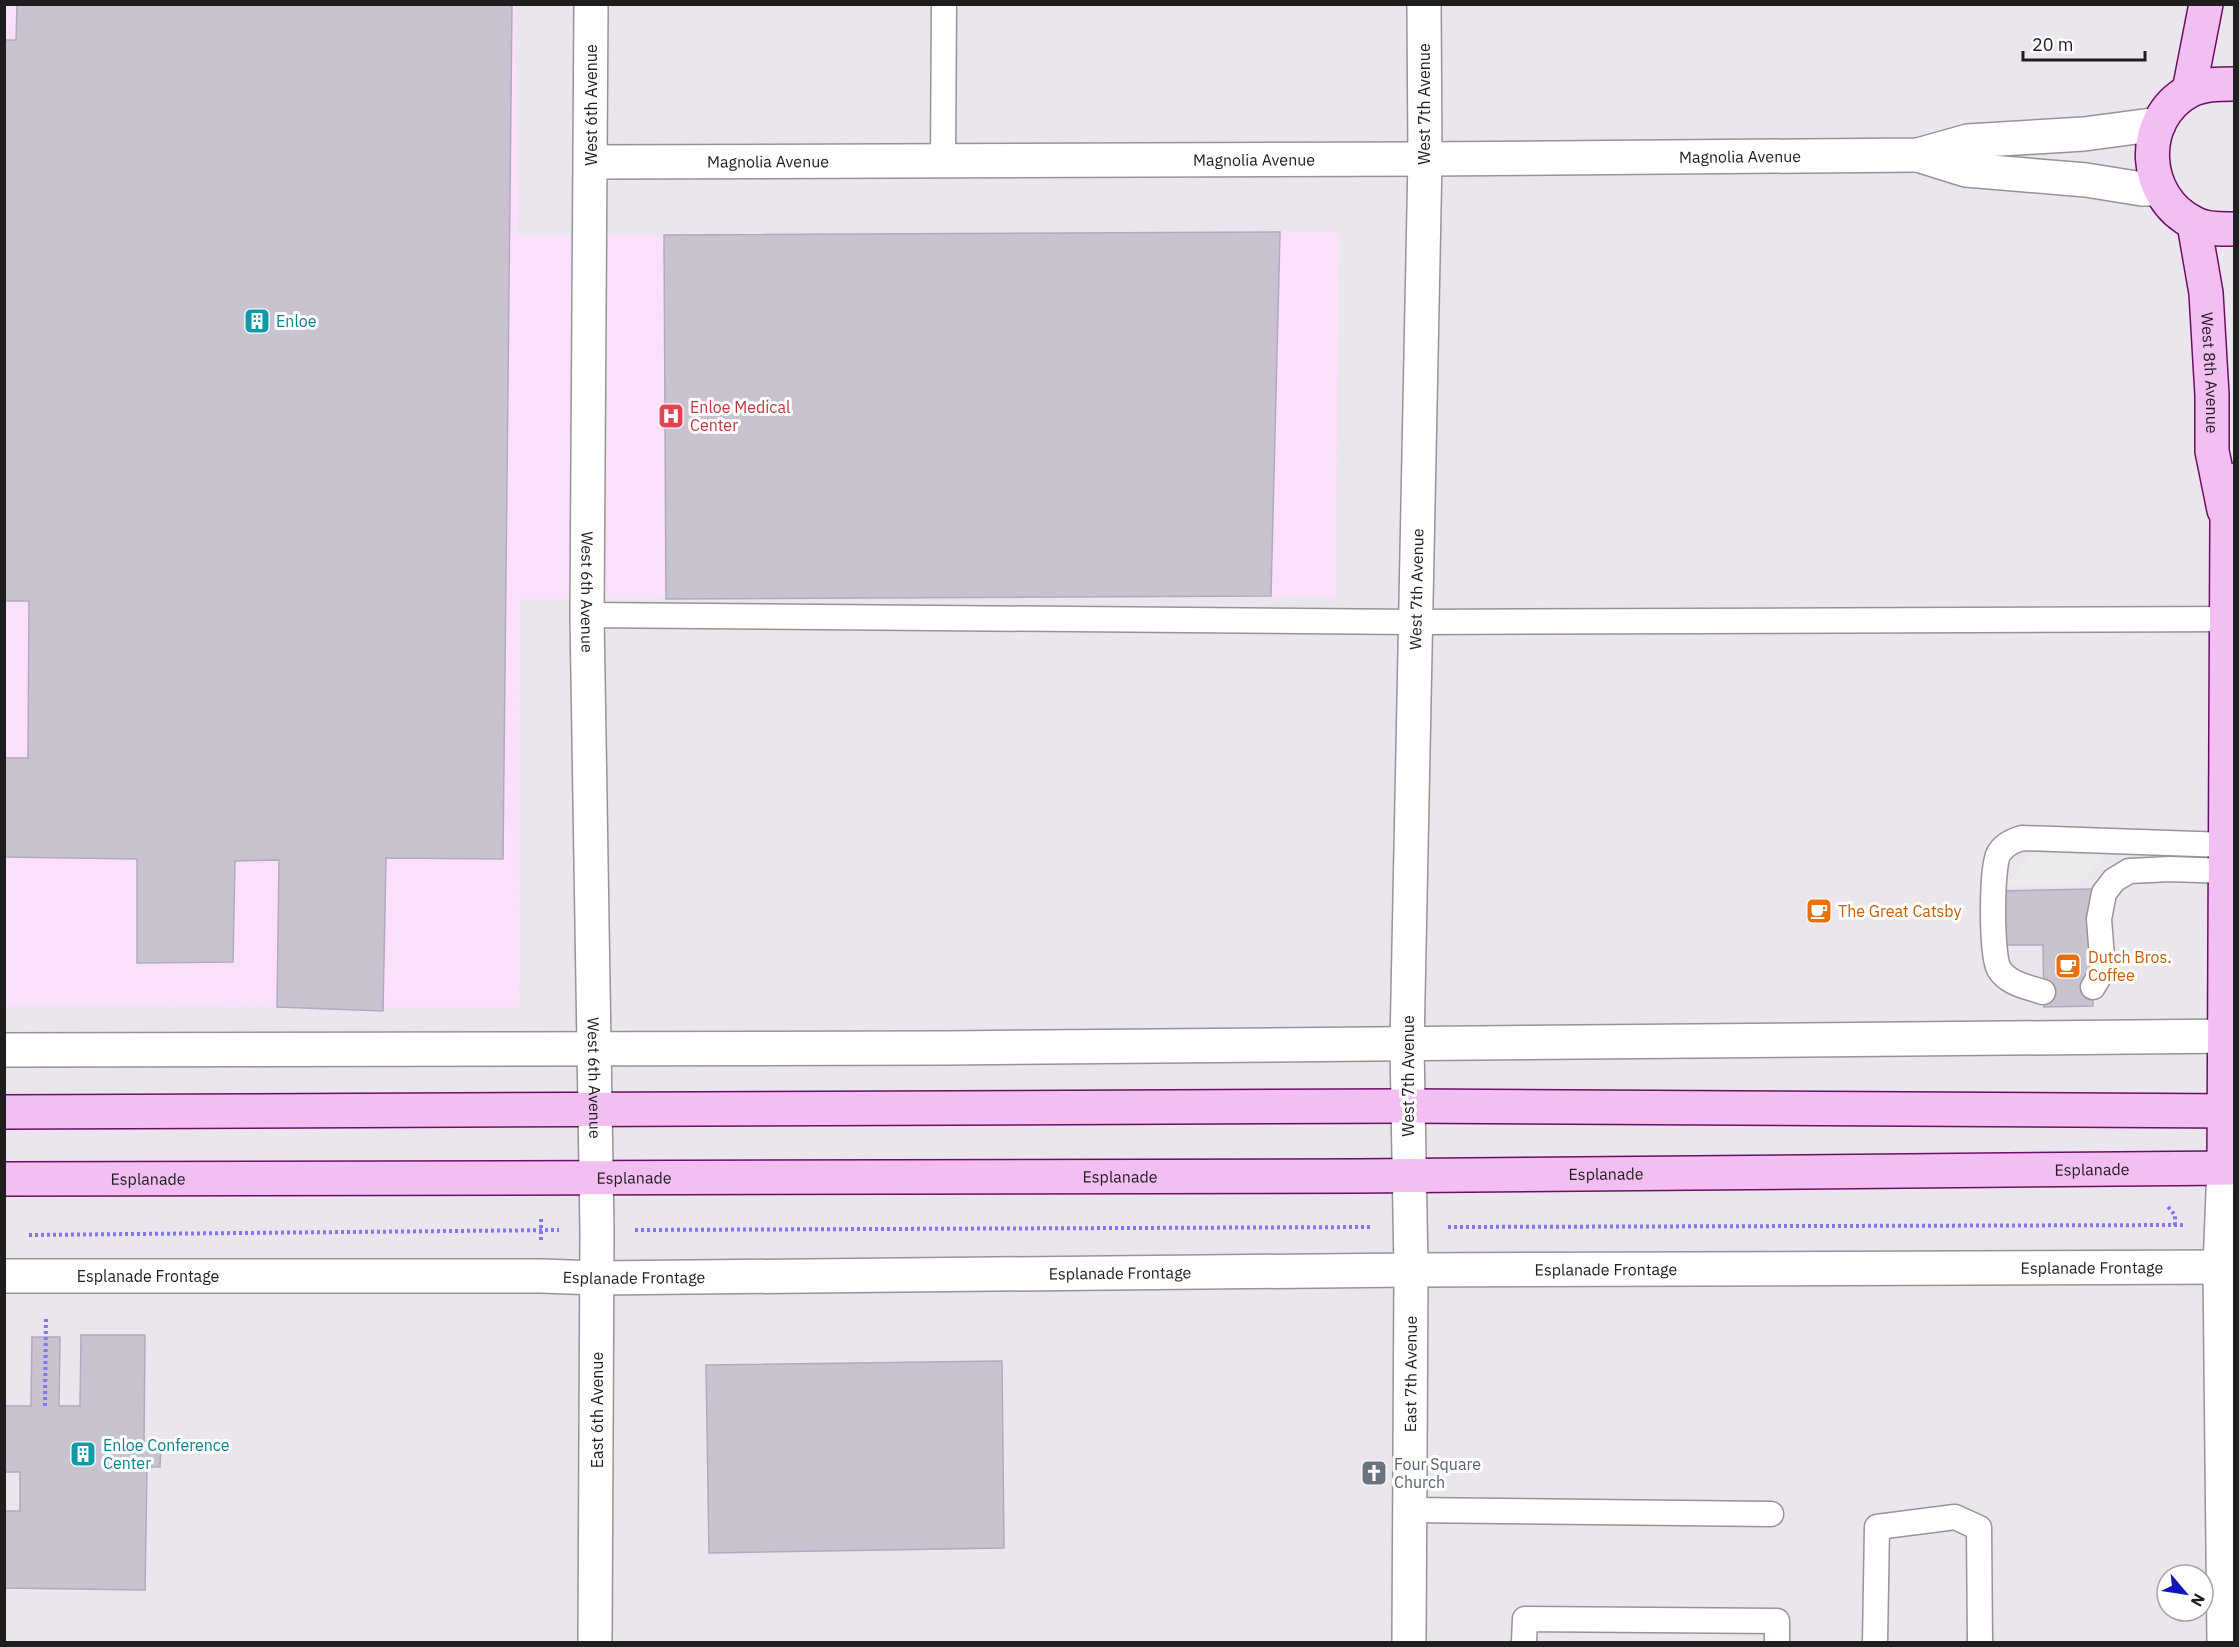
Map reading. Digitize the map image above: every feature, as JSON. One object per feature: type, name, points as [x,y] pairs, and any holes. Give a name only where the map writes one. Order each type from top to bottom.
[{"type":"main road","points":[[2189,92],[2206,4]]},
{"type":"main road","points":[[2235,84],[2213,84],[2189,92],[2172,105],[2159,124],[2152,145],[2152,168],[2158,189],[2174,209],[2194,224],[2217,230],[2235,229]]},
{"type":"main road","name":"West 8th Avenue","points":[[2194,224],[2206,293],[2212,395],[2212,451],[2227,520],[2231,619],[2228,859],[2229,1168]]},
{"type":"main road","name":"West 8th Avenue","points":[[2227,520],[2235,480]]},
{"type":"main road","points":[[4,1112],[1407,1106],[2229,1111]]},
{"type":"main road","name":"Esplanade","points":[[4,1179],[1408,1175],[2229,1168]]},
{"type":"street","name":"West 6th Avenue","points":[[591,4],[587,615],[597,1178]]},
{"type":"street","name":"West 7th Avenue","points":[[1408,1175],[1407,1046],[1425,159],[1424,4]]},
{"type":"street","name":"Magnolia Avenue","points":[[591,162],[1918,155],[1968,141],[2084,134],[2159,124]]},
{"type":"street","name":"Magnolia Avenue","points":[[1918,155],[1966,170],[2086,180],[2142,189],[2158,189]]},
{"type":"street","points":[[4,1050],[1407,1046],[2230,1036]]},
{"type":"street","points":[[2227,1631],[2227,1267],[2222,1224],[2229,1168]]},
{"type":"street","name":"East 7th Avenue","points":[[1408,1175],[1411,1270],[1409,1642]]},
{"type":"street","name":"East 6th Avenue","points":[[595,1642],[597,1178]]},
{"type":"street","name":"Esplanade Frontage","points":[[4,1276],[541,1276],[597,1278],[1411,1270],[2227,1267]]},
{"type":"lane","points":[[943,161],[944,4]]},
{"type":"lane","points":[[587,615],[1416,622],[2231,619]]},
{"type":"lane","points":[[2043,992],[2015,984],[1999,970],[1993,950],[1995,872],[1998,854],[2010,842],[2022,838],[2228,859]]},
{"type":"lane","points":[[2093,987],[2103,970],[2099,919],[2103,893],[2114,880],[2129,872],[2170,869],[2228,859]]},
{"type":"lane","points":[[1409,1510],[1771,1514]]},
{"type":"lane","points":[[1875,1642],[1877,1527],[1955,1517],[1979,1528],[1980,1642]]},
{"type":"lane","points":[[1524,1642],[1525,1619],[1777,1621],[1777,1642]]},
{"type":"path","points":[[2168,1206],[2175,1215],[2175,1234]]},
{"type":"path","points":[[541,1219],[541,1243]]},
{"type":"path","points":[[28,1235],[541,1230],[2222,1224]]},
{"type":"path","points":[[45,1406],[46,1316]]},
{"type":"shaded area","name":"Enloe Medical Center","points":[[5,5],[515,5],[518,236],[1339,231],[1336,596],[520,599],[519,1007],[5,1006]]},
{"type":"shaded area","points":[[2035,852],[2105,855],[2081,883],[2006,884]]},
{"type":"building","name":"Enloe","points":[[17,4],[512,4],[503,859],[386,858],[383,1011],[277,1007],[279,860],[235,861],[233,962],[137,963],[137,859],[4,857],[4,758],[28,758],[29,601],[4,601],[4,40],[16,40]]},
{"type":"building","points":[[1280,232],[1271,596],[666,599],[664,235]]},
{"type":"building","name":"Dutch Bros. Coffee","points":[[2092,889],[2093,1006],[2044,1007],[2043,945],[2001,945],[2000,891]]},
{"type":"building","name":"Enloe Conference Center","points":[[81,1335],[145,1335],[144,1442],[161,1442],[160,1467],[147,1467],[145,1590],[4,1588],[4,1511],[20,1511],[20,1472],[4,1472],[4,1406],[31,1406],[32,1337],[60,1337],[59,1406],[80,1406]]},
{"type":"building","points":[[1002,1361],[1004,1548],[709,1553],[706,1365]]},
{"type":"place","name":"Enloe","points":[[257,321]]},
{"type":"place","name":"Enloe Medical Center","points":[[671,416]]},
{"type":"place","name":"The Great Catsby","points":[[1819,911]]},
{"type":"place","name":"Dutch Bros. Coffee","points":[[2068,966]]},
{"type":"place","name":"Enloe Conference Center","points":[[83,1454]]},
{"type":"place","name":"Four Square Church","points":[[1374,1473]]}]
